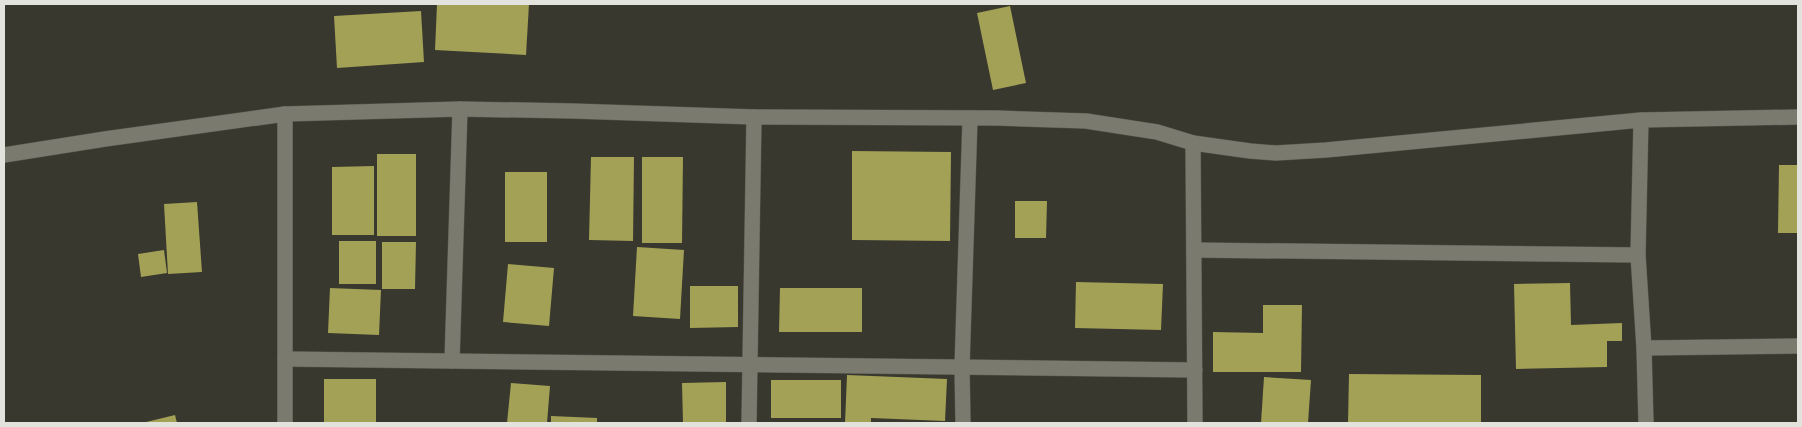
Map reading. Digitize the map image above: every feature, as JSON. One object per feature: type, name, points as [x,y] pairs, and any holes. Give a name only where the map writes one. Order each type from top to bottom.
[{"type":"street","points":[[452,361],[460,109]]},
{"type":"street","points":[[4,155],[285,114],[460,109],[754,117],[997,118],[1086,121],[1157,132],[1193,143],[1276,153],[1326,150],[1641,120],[1798,117]]},
{"type":"street","points":[[285,114],[285,423]]},
{"type":"street","points":[[749,423],[754,117]]},
{"type":"street","points":[[963,423],[962,367],[970,118]]},
{"type":"street","points":[[1641,120],[1638,255],[1644,348],[1646,423]]},
{"type":"street","points":[[1193,143],[1195,423]]},
{"type":"street","points":[[1194,250],[1638,255]]},
{"type":"street","points":[[1644,348],[1798,346]]},
{"type":"street","points":[[285,358],[1195,370]]},
{"type":"building","points":[[437,4],[529,4],[526,55],[435,50]]},
{"type":"building","points":[[1010,6],[1026,83],[993,90],[977,13]]},
{"type":"building","points":[[421,11],[424,62],[337,68],[334,16]]},
{"type":"building","points":[[852,151],[951,152],[950,241],[852,240]]},
{"type":"building","points":[[377,154],[416,154],[416,236],[377,236]]},
{"type":"building","points":[[591,157],[634,157],[633,241],[589,240]]},
{"type":"building","points":[[642,157],[683,157],[682,243],[642,243]]},
{"type":"building","points":[[1779,165],[1798,165],[1798,233],[1778,233]]},
{"type":"building","points":[[374,166],[374,235],[332,235],[332,167]]},
{"type":"building","points":[[505,172],[547,172],[547,242],[505,242]]},
{"type":"building","points":[[1015,201],[1047,201],[1046,238],[1015,238]]},
{"type":"building","points":[[197,202],[202,272],[168,274],[164,204]]},
{"type":"building","points":[[339,241],[376,241],[376,284],[339,284]]},
{"type":"building","points":[[382,242],[416,242],[415,289],[382,289]]},
{"type":"building","points":[[637,247],[684,250],[680,319],[633,316]]},
{"type":"building","points":[[164,250],[167,273],[141,277],[138,254]]},
{"type":"building","points":[[508,264],[554,268],[549,326],[503,322]]},
{"type":"building","points":[[1076,282],[1163,284],[1161,330],[1075,328]]},
{"type":"building","points":[[1570,283],[1571,325],[1622,323],[1622,341],[1607,341],[1607,367],[1516,369],[1514,284]]},
{"type":"building","points":[[690,286],[738,286],[738,327],[690,328]]},
{"type":"building","points":[[330,288],[381,290],[379,335],[328,333]]},
{"type":"building","points":[[780,288],[862,288],[862,332],[779,332]]},
{"type":"building","points":[[1263,305],[1302,305],[1301,372],[1213,372],[1213,332],[1263,333]]},
{"type":"building","points":[[1349,374],[1481,375],[1481,423],[1348,423]]},
{"type":"building","points":[[847,375],[947,379],[945,421],[871,418],[871,423],[845,423]]},
{"type":"building","points":[[1264,377],[1311,380],[1308,423],[1261,423]]},
{"type":"building","points":[[324,379],[376,379],[376,423],[324,423]]},
{"type":"building","points":[[771,380],[841,380],[841,418],[771,418]]},
{"type":"building","points":[[726,382],[726,423],[683,423],[682,383]]},
{"type":"building","points":[[511,383],[550,386],[547,423],[507,423]]},
{"type":"building","points":[[175,415],[177,423],[142,423]]},
{"type":"building","points":[[551,416],[597,418],[597,423],[551,423]]}]
